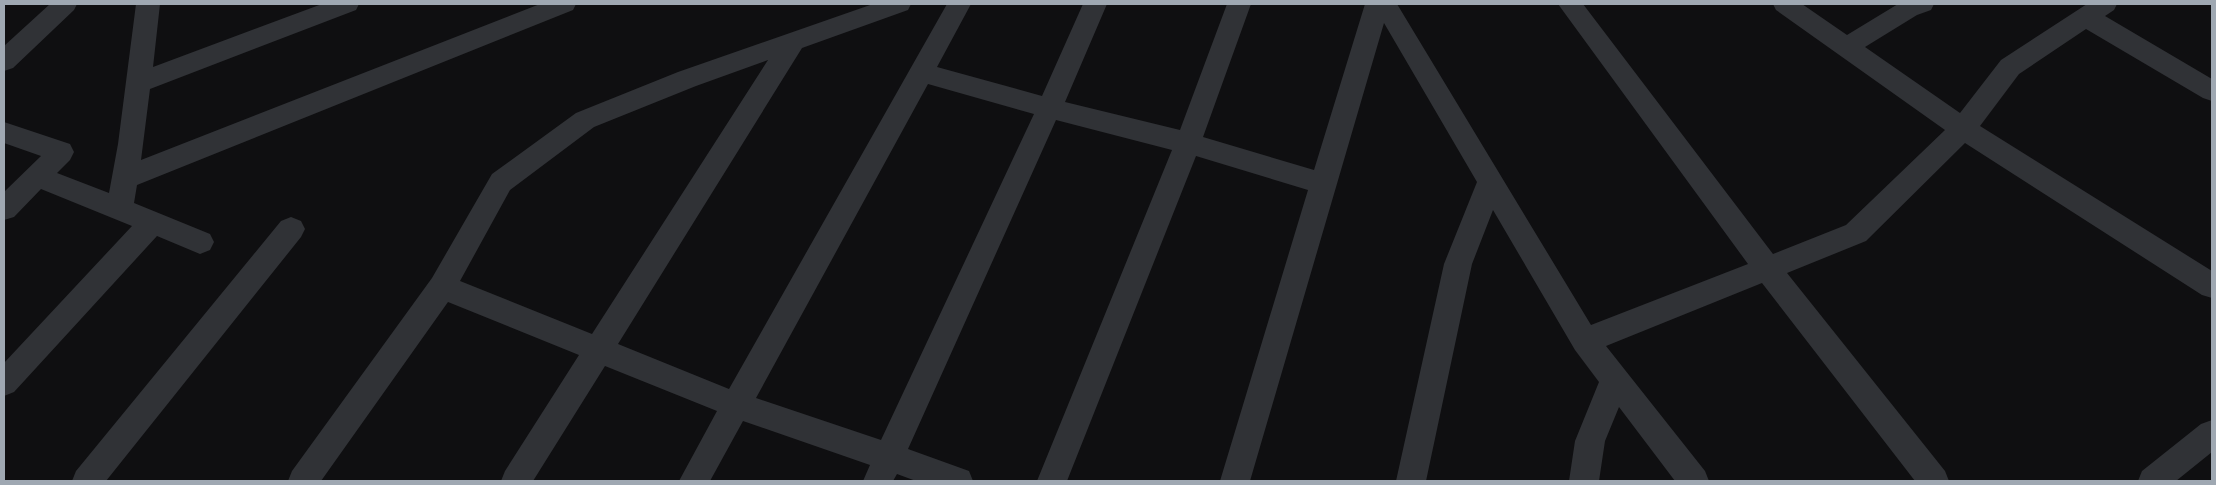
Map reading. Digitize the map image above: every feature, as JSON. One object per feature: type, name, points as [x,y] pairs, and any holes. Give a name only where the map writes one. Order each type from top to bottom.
[{"type":"street","points":[[4,61],[65,4]]},
{"type":"street","points":[[119,210],[131,144],[148,4]]},
{"type":"street","points":[[138,83],[347,4]]},
{"type":"street","points":[[125,178],[564,4]]},
{"type":"street","points":[[303,481],[442,287],[501,182],[585,120],[686,79],[899,4]]},
{"type":"street","points":[[694,481],[959,4]]},
{"type":"street","points":[[883,469],[1095,4]]},
{"type":"street","points":[[1052,481],[1188,143],[1239,4]]},
{"type":"street","points":[[1235,481],[1377,4]]},
{"type":"street","points":[[1385,4],[1585,341],[1694,481]]},
{"type":"street","points":[[1570,4],[1768,269],[1934,481]]},
{"type":"street","points":[[1785,4],[1963,129],[2212,285]]},
{"type":"street","points":[[1846,47],[1908,9],[1922,4]]},
{"type":"street","points":[[1585,341],[1856,233],[1963,129],[2010,67],[2096,10],[2212,91]]},
{"type":"street","points":[[516,481],[792,43]]},
{"type":"street","points":[[920,72],[1049,108],[1188,143],[1323,184]]},
{"type":"street","points":[[4,132],[61,152],[4,210]]},
{"type":"street","points":[[37,176],[200,242]]},
{"type":"street","points":[[1411,481],[1458,264],[1490,182]]},
{"type":"street","points":[[4,383],[152,222]]},
{"type":"street","points":[[87,481],[291,229]]},
{"type":"street","points":[[442,287],[736,405],[883,469],[958,481]]},
{"type":"street","points":[[1584,481],[1590,440],[1615,379]]},
{"type":"street","points":[[2153,481],[2212,434]]}]
